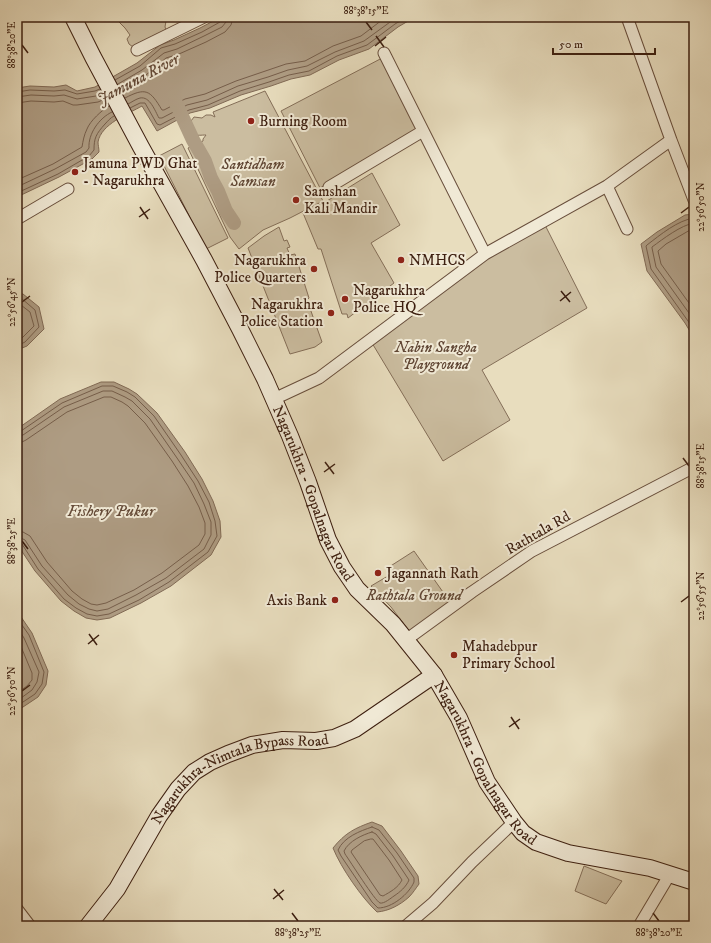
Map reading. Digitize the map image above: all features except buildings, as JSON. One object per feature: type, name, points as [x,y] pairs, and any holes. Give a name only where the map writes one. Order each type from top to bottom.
[{"type":"main road","name":"Nagarukhra - Gopalnagar Road","points":[[73,17],[141,147],[200,253],[265,379],[290,436],[328,540],[342,568],[357,589],[393,624],[434,675],[459,718],[487,782],[514,822],[523,833],[536,842],[568,853],[650,868],[694,882]]},
{"type":"main road","name":"Nagarukhra-Nimtala Bypass Road","points":[[88,926],[117,889],[159,816],[178,789],[194,772],[210,762],[252,745],[283,740],[316,741],[334,738],[355,729],[434,675]]},
{"type":"street","points":[[137,50],[204,17]]},
{"type":"street","points":[[627,17],[694,200]]},
{"type":"street","points":[[384,53],[485,254]]},
{"type":"street","points":[[329,187],[423,131]]},
{"type":"street","points":[[274,399],[318,378],[485,254],[607,186],[671,140]]},
{"type":"street","points":[[607,186],[627,229]]},
{"type":"street","points":[[17,219],[68,189]]},
{"type":"street","name":"Rathtala Rd","points":[[406,640],[532,551],[694,467]]},
{"type":"street","points":[[406,926],[433,903],[472,862],[514,822]]},
{"type":"street","points":[[639,926],[670,874]]},
{"type":"street","points":[[17,909],[30,926]]},
{"type":"green space","points":[[120,17],[165,17],[165,27],[169,37],[133,47],[129,44],[127,39],[130,35],[119,22]]},
{"type":"green space","points":[[384,57],[420,130],[320,188],[281,111]]},
{"type":"green space","name":"Santidham Samsan","points":[[265,91],[323,201],[263,230],[239,249],[230,237],[188,148],[203,141],[206,135],[191,134],[188,129],[188,125],[194,117],[202,118],[206,115],[211,115],[215,117],[213,112]]},
{"type":"green space","points":[[182,144],[228,238],[206,249],[159,156]]},
{"type":"green space","points":[[372,173],[400,225],[371,243],[394,283],[348,318],[347,314],[342,314],[321,249],[318,249],[303,213],[327,201]]},
{"type":"green space","name":"Nabin Sangha Playground","points":[[544,223],[587,308],[482,370],[510,420],[443,461],[372,343],[486,256]]},
{"type":"green space","points":[[279,227],[284,241],[287,240],[290,247],[287,248],[290,255],[295,254],[309,298],[307,300],[322,342],[315,347],[290,354],[248,248]]},
{"type":"green space","name":"Rathtala Ground","points":[[414,551],[450,602],[410,632],[391,607],[371,586],[393,573],[389,567]]},
{"type":"green space","points":[[584,866],[622,881],[606,904],[575,891]]},
{"type":"water","name":"Jamuna River","points":[[221,17],[415,17],[398,27],[369,49],[339,60],[310,75],[291,79],[241,95],[210,108],[190,113],[157,131],[142,106],[116,120],[104,130],[98,142],[99,152],[92,159],[17,197],[17,88],[30,86],[54,87],[66,85],[77,91],[95,87],[137,63],[160,45],[174,40]]},
{"type":"water","points":[[694,214],[694,335],[691,333],[647,271],[641,244],[657,232],[685,215]]},
{"type":"water","points":[[17,293],[23,294],[39,307],[44,329],[27,346],[17,350]]},
{"type":"water","name":"Fishery Pukur","points":[[101,382],[114,382],[129,389],[137,394],[157,413],[202,479],[213,501],[220,521],[221,537],[211,555],[171,586],[110,618],[97,620],[86,618],[61,601],[35,571],[17,544],[17,429],[60,399]]},
{"type":"water","points":[[17,611],[32,633],[48,671],[46,685],[38,697],[17,711]]},
{"type":"water","points":[[372,822],[382,826],[401,851],[418,876],[419,884],[402,903],[390,909],[377,912],[352,882],[333,848],[342,838],[360,826]]},
{"type":"waterway","points":[[175,101],[193,140],[205,161],[226,211],[234,223]]},
{"type":"place","name":"Burning Room","points":[[251,121]]},
{"type":"place","name":"Jamuna PWD Ghat - Nagarukhra","points":[[75,172]]},
{"type":"place","name":"Samshan Kali Mandir","points":[[296,200]]},
{"type":"place","name":"NMHCS","points":[[401,260]]},
{"type":"place","name":"Nagarukhra Police Quarters","points":[[314,269]]},
{"type":"place","name":"Nagarukhra Police HQ","points":[[345,299]]},
{"type":"place","name":"Nagarukhra Police Station","points":[[331,313]]},
{"type":"place","name":"Jagannath Rath","points":[[378,573]]},
{"type":"place","name":"Axis Bank","points":[[335,600]]},
{"type":"place","name":"Mahadebpur Primary School","points":[[454,655]]}]
